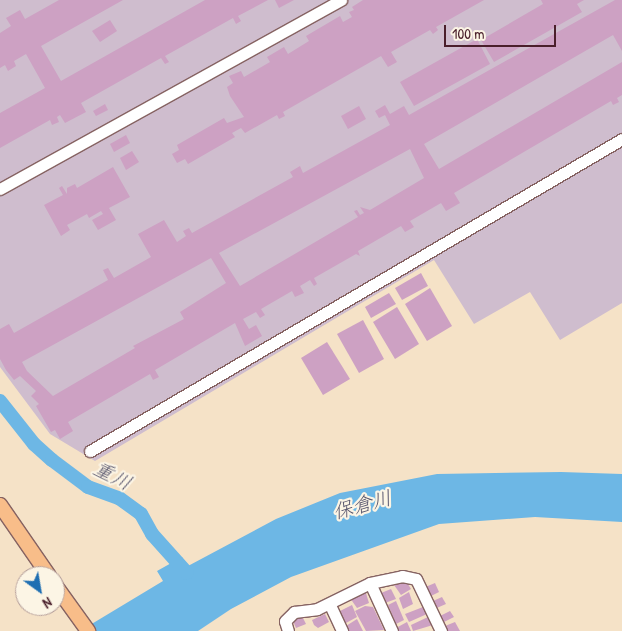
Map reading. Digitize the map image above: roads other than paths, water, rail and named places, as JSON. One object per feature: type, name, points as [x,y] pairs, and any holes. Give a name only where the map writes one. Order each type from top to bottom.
[{"type":"main road","points":[[0,505],[42,566]]},
{"type":"main road","points":[[65,600],[88,631]]},
{"type":"street","points":[[0,190],[341,0]]},
{"type":"street","points":[[90,451],[622,139]]},
{"type":"street","points":[[288,631],[285,621],[294,612],[330,605],[370,583],[402,576],[416,579],[441,631]]},
{"type":"street","points":[[370,583],[392,631]]},
{"type":"street","points":[[330,605],[342,631]]},
{"type":"water","name":"保倉川","points":[[561,472],[622,474],[622,522],[535,517],[439,524],[291,577],[231,609],[198,631],[80,631],[163,581],[157,571],[182,557],[188,566],[276,519],[340,493],[437,474]]},
{"type":"waterway","name":"重川","points":[[0,401],[34,444],[52,460],[88,487],[119,498],[141,514],[152,534],[187,573]]}]
